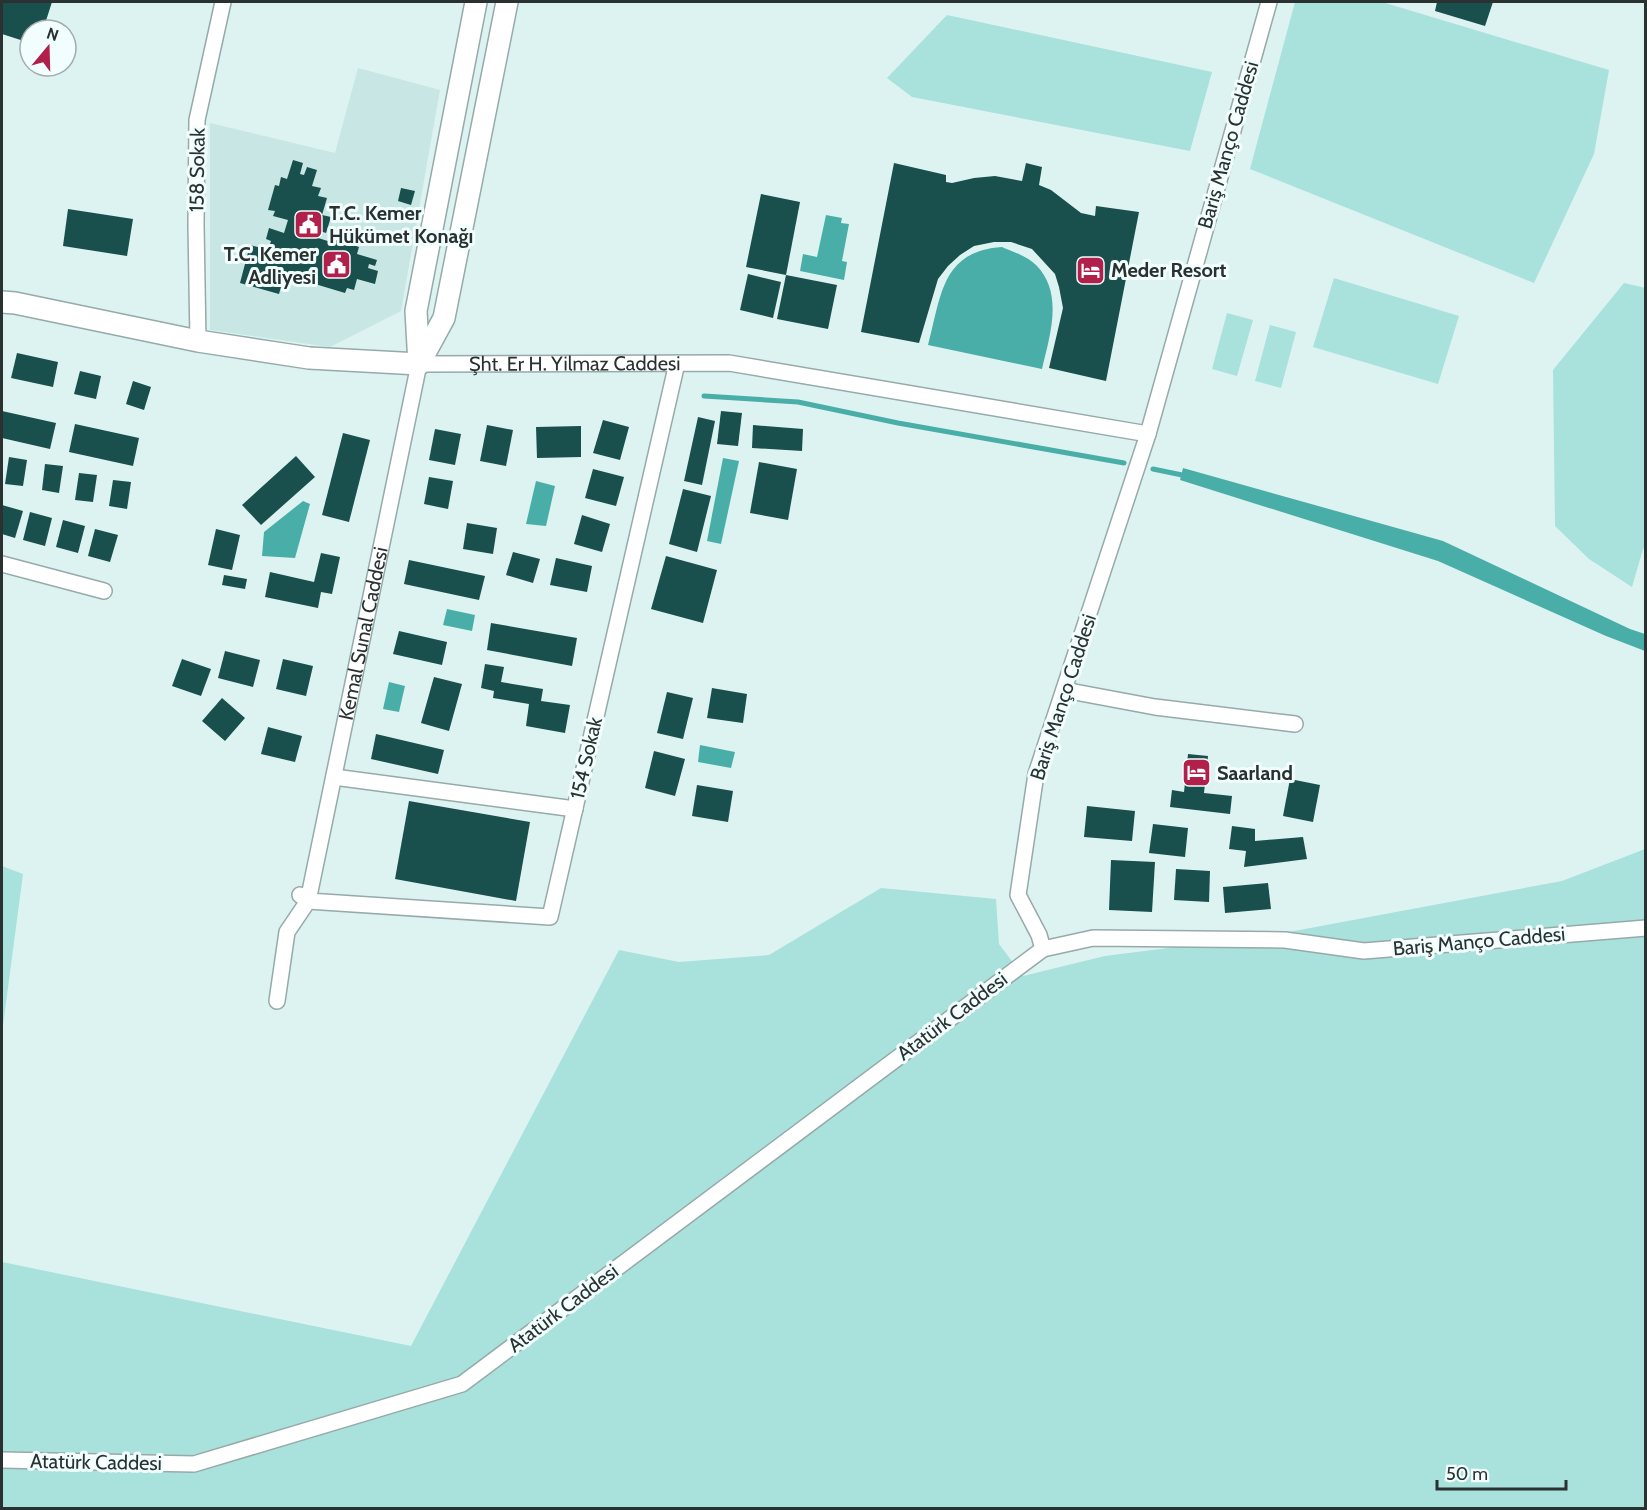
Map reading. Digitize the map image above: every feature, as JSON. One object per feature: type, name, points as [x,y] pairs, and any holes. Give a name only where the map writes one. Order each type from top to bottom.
[{"type":"street","name":"158 Sokak","points":[[198,341],[196,225],[198,120],[223,2]]},
{"type":"street","name":"Kemal Sunal Caddesi","points":[[304,898],[334,777],[419,364],[416,311],[476,2]]},
{"type":"street","name":"Kemal Sunal Caddesi","points":[[419,364],[444,318],[507,2]]},
{"type":"street","name":"Bariş Manço Caddesi","points":[[1269,2],[1148,434],[1036,774],[1018,896],[1039,934],[1043,949],[1093,938],[1285,940],[1364,951],[1646,928]]},
{"type":"street","points":[[434,218],[462,225]]},
{"type":"street","name":"Şht. Er H. Yilmaz Caddesi","points":[[2,302],[198,341],[309,358],[419,364],[729,363],[1148,434]]},
{"type":"street","name":"154 Sokak","points":[[304,898],[550,917],[677,363]]},
{"type":"street","points":[[2,564],[104,591]]},
{"type":"street","points":[[1064,690],[1155,707],[1295,724]]},
{"type":"street","points":[[334,777],[575,809]]},
{"type":"street","points":[[277,1001],[287,932],[304,898]]},
{"type":"street","name":"Atatürk Caddesi","points":[[2,1460],[194,1464],[462,1384],[1043,949]]},
{"type":"shaded area","points":[[1295,2],[1382,2],[1609,70],[1594,154],[1534,283],[1250,169]]},
{"type":"shaded area","points":[[947,15],[1212,72],[1190,151],[912,97],[887,78]]},
{"type":"shaded area","points":[[358,68],[440,90],[401,311],[330,347],[210,330],[210,123],[335,153]]},
{"type":"shaded area","points":[[826,215],[842,218],[841,223],[849,224],[842,261],[847,262],[844,280],[800,271],[803,254],[817,257]]},
{"type":"shaded area","points":[[1002,247],[1020,254],[1036,265],[1045,276],[1050,288],[1051,329],[1042,369],[928,345],[941,294],[955,267],[967,257],[982,250]]},
{"type":"shaded area","points":[[1334,278],[1459,316],[1438,384],[1313,347]]},
{"type":"shaded area","points":[[1624,283],[1646,288],[1646,548],[1643,549],[1632,587],[1589,559],[1555,526],[1553,370]]},
{"type":"shaded area","points":[[1227,313],[1253,320],[1237,376],[1212,369]]},
{"type":"shaded area","points":[[1270,325],[1296,332],[1281,388],[1255,381]]},
{"type":"shaded area","points":[[723,458],[739,461],[721,544],[707,541]]},
{"type":"shaded area","points":[[1183,468],[1443,541],[1645,634],[1645,651],[1438,561],[1180,480]]},
{"type":"shaded area","points":[[536,481],[555,486],[546,526],[526,524]]},
{"type":"shaded area","points":[[303,501],[310,504],[295,558],[262,556],[264,532]]},
{"type":"shaded area","points":[[447,609],[475,615],[472,631],[443,625]]},
{"type":"shaded area","points":[[389,682],[405,686],[399,712],[383,709]]},
{"type":"shaded area","points":[[700,745],[735,752],[731,768],[698,762]]},
{"type":"shaded area","points":[[1645,849],[1645,1508],[2,1508],[2,1262],[411,1346],[619,950],[679,962],[769,955],[881,888],[996,899],[999,944],[1023,976],[1105,956],[1278,934],[1562,881]]},
{"type":"shaded area","points":[[2,866],[23,874],[2,1033]]},
{"type":"building","points":[[2,2],[52,2],[47,18],[18,18],[18,39],[2,34]]},
{"type":"building","points":[[1437,2],[1493,2],[1485,26],[1435,11]]},
{"type":"building","name":"T.C. Kemer Hükümet Konağı","points":[[293,160],[303,163],[300,174],[304,175],[307,167],[317,170],[312,186],[321,188],[318,196],[327,198],[322,215],[331,217],[326,233],[320,231],[318,238],[331,242],[333,236],[351,241],[350,244],[359,247],[357,254],[377,260],[375,266],[369,264],[368,268],[378,271],[375,284],[357,279],[354,290],[347,288],[345,293],[315,284],[316,280],[308,278],[311,269],[309,269],[304,286],[283,280],[279,294],[240,283],[250,245],[268,250],[271,241],[266,239],[269,228],[284,233],[288,220],[273,216],[275,211],[268,210],[275,185],[279,186],[281,177],[287,179]]},
{"type":"building","name":"Meder Resort","points":[[894,163],[946,175],[946,182],[952,183],[995,176],[1022,181],[1026,163],[1042,167],[1039,185],[1051,190],[1081,213],[1095,216],[1096,206],[1139,212],[1106,381],[1049,368],[1063,308],[1059,287],[1055,274],[1032,249],[1011,242],[994,242],[974,246],[948,266],[938,279],[919,343],[861,332]]},
{"type":"building","points":[[401,188],[415,191],[411,205],[398,201]]},
{"type":"building","points":[[761,194],[800,202],[786,275],[746,267]]},
{"type":"building","points":[[68,209],[133,219],[127,256],[63,246]]},
{"type":"building","points":[[748,274],[781,282],[773,318],[740,310]]},
{"type":"building","points":[[786,275],[837,285],[828,329],[777,319]]},
{"type":"building","points":[[17,353],[58,362],[53,387],[11,378]]},
{"type":"building","points":[[80,371],[101,376],[96,399],[74,394]]},
{"type":"building","points":[[133,381],[151,387],[144,410],[126,404]]},
{"type":"building","points":[[2,411],[56,423],[50,449],[2,438]]},
{"type":"building","points":[[721,411],[742,413],[738,446],[717,444]]},
{"type":"building","points":[[698,417],[715,421],[702,485],[684,481]]},
{"type":"building","points":[[603,420],[629,427],[620,460],[593,453]]},
{"type":"building","points":[[75,424],[139,438],[133,466],[69,452]]},
{"type":"building","points":[[487,425],[513,430],[506,466],[480,461]]},
{"type":"building","points":[[753,425],[803,429],[802,451],[752,448]]},
{"type":"building","points":[[581,426],[581,457],[537,458],[536,427]]},
{"type":"building","points":[[435,429],[461,434],[455,465],[429,460]]},
{"type":"building","points":[[343,433],[370,440],[349,522],[322,515]]},
{"type":"building","points":[[296,456],[315,477],[261,525],[242,505]]},
{"type":"building","points":[[9,457],[27,460],[23,486],[5,484]]},
{"type":"building","points":[[759,462],[797,469],[788,520],[750,513]]},
{"type":"building","points":[[45,464],[63,466],[59,493],[42,490]]},
{"type":"building","points":[[593,469],[624,477],[616,506],[585,498]]},
{"type":"building","points":[[79,473],[97,475],[93,502],[75,500]]},
{"type":"building","points":[[429,477],[453,481],[448,509],[424,504]]},
{"type":"building","points":[[113,480],[131,482],[127,509],[109,506]]},
{"type":"building","points":[[683,489],[711,496],[697,552],[669,544]]},
{"type":"building","points":[[2,505],[23,511],[15,538],[2,534]]},
{"type":"building","points":[[30,512],[52,518],[45,546],[23,540]]},
{"type":"building","points":[[582,515],[610,524],[602,552],[574,544]]},
{"type":"building","points":[[63,520],[85,526],[78,553],[56,547]]},
{"type":"building","points":[[467,523],[497,528],[493,554],[463,549]]},
{"type":"building","points":[[95,529],[118,535],[110,562],[88,556]]},
{"type":"building","points":[[216,529],[240,535],[232,570],[208,565]]},
{"type":"building","points":[[513,552],[540,559],[533,583],[506,575]]},
{"type":"building","points":[[321,553],[340,557],[332,594],[321,592],[318,608],[265,597],[270,572],[314,582]]},
{"type":"building","points":[[666,556],[717,570],[703,623],[651,609]]},
{"type":"building","points":[[556,558],[592,566],[587,592],[550,585]]},
{"type":"building","points":[[409,560],[485,576],[479,600],[404,584]]},
{"type":"building","points":[[224,575],[247,579],[245,589],[222,585]]},
{"type":"building","points":[[491,623],[577,638],[572,666],[487,650]]},
{"type":"building","points":[[399,631],[447,642],[442,665],[393,654]]},
{"type":"building","points":[[225,651],[260,660],[253,687],[218,678]]},
{"type":"building","points":[[182,659],[211,669],[201,696],[172,686]]},
{"type":"building","points":[[283,659],[313,666],[306,696],[276,689]]},
{"type":"building","points":[[485,664],[504,667],[501,682],[543,689],[541,701],[570,705],[565,733],[526,726],[529,704],[493,698],[494,691],[481,688]]},
{"type":"building","points":[[434,677],[462,684],[449,731],[421,723]]},
{"type":"building","points":[[712,688],[747,694],[743,723],[707,718]]},
{"type":"building","points":[[667,692],[693,698],[683,739],[657,733]]},
{"type":"building","points":[[222,698],[245,718],[225,741],[202,721]]},
{"type":"building","points":[[268,727],[302,736],[295,762],[261,754]]},
{"type":"building","points":[[376,734],[444,750],[438,774],[371,759]]},
{"type":"building","points":[[654,751],[685,759],[675,796],[645,788]]},
{"type":"building","name":"Saarland","points":[[1188,754],[1208,756],[1204,793],[1232,796],[1230,814],[1170,807],[1172,790],[1184,792]]},
{"type":"building","points":[[1290,779],[1320,785],[1313,822],[1283,816]]},
{"type":"building","points":[[697,785],[733,791],[728,822],[692,816]]},
{"type":"building","points":[[409,801],[530,822],[516,901],[395,879]]},
{"type":"building","points":[[1087,806],[1135,811],[1132,841],[1084,837]]},
{"type":"building","points":[[1153,824],[1188,828],[1185,857],[1149,853]]},
{"type":"building","points":[[1232,826],[1255,829],[1255,841],[1303,837],[1307,859],[1244,867],[1246,851],[1229,849]]},
{"type":"building","points":[[1111,860],[1155,862],[1152,912],[1109,910]]},
{"type":"building","points":[[1176,869],[1210,871],[1209,902],[1174,900]]},
{"type":"building","points":[[1268,883],[1271,909],[1225,913],[1223,887]]},
{"type":"waterway","points":[[704,396],[798,402],[898,423],[1124,463]]},
{"type":"waterway","points":[[1153,469],[1182,475]]},
{"type":"place","name":"T.C. Kemer Hükümet Konağı","points":[[308,224]]},
{"type":"place","name":"T.C. Kemer Adliyesi","points":[[337,265]]},
{"type":"place","name":"Meder Resort","points":[[1090,270]]},
{"type":"place","name":"Saarland","points":[[1196,773]]}]
